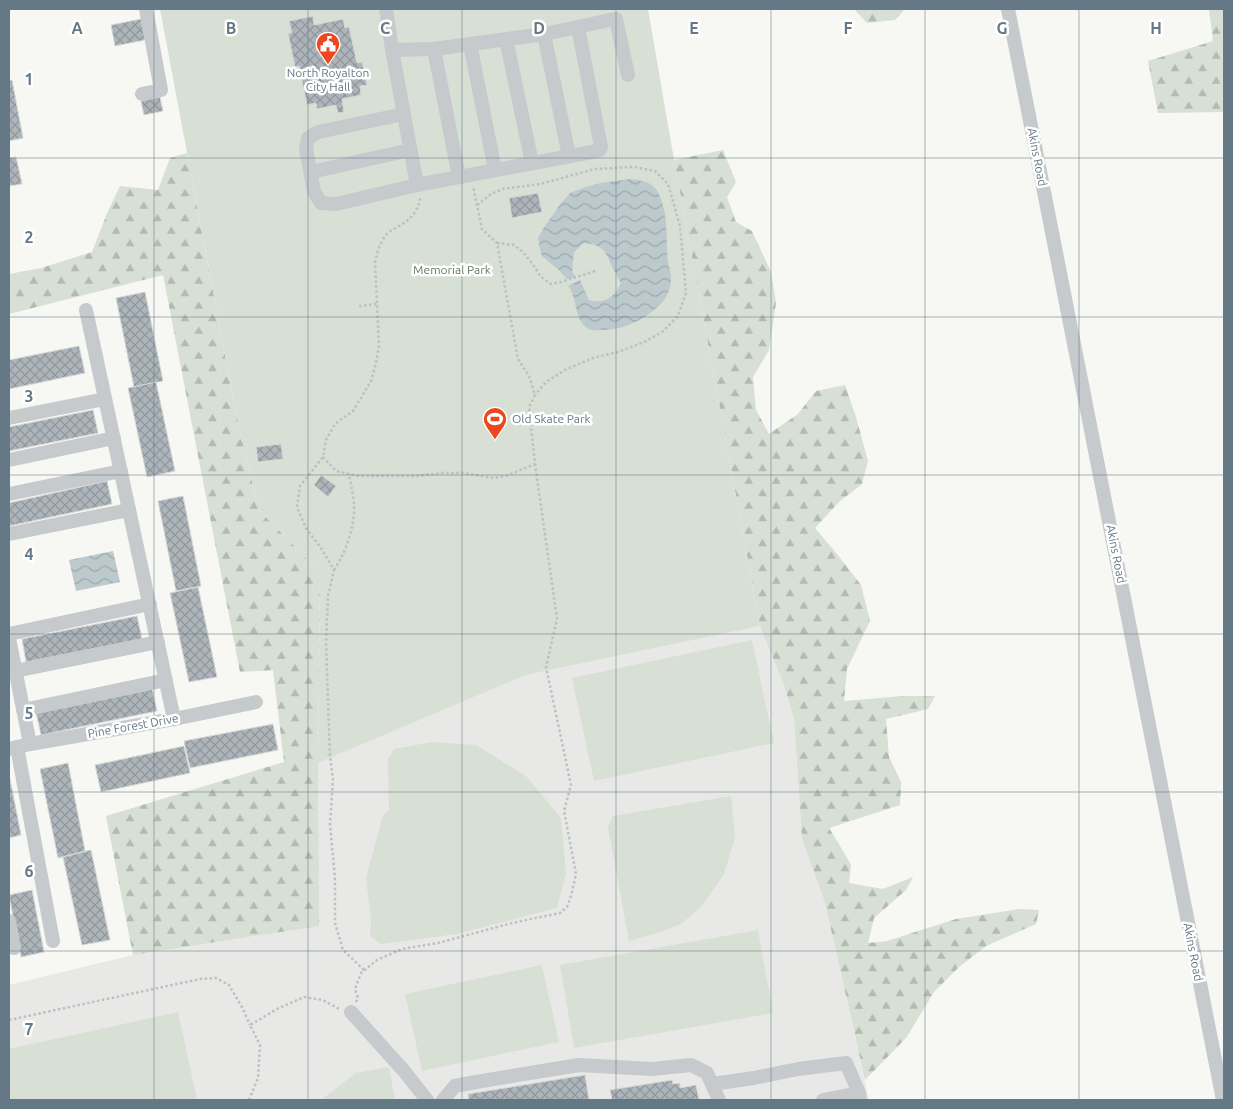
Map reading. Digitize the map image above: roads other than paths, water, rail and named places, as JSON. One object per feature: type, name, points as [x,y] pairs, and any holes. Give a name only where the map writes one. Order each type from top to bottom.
[{"type":"street","points":[[142,94],[161,90],[146,9]]},
{"type":"street","points":[[386,9],[417,185]]},
{"type":"street","name":"Akins Road","points":[[1008,9],[1223,1100]]},
{"type":"street","points":[[392,50],[434,49],[544,34],[614,18],[616,19],[628,75]]},
{"type":"street","points":[[404,114],[318,132],[308,138],[306,149],[310,172],[314,192],[321,203],[336,204],[417,185],[600,150],[601,147],[578,27]]},
{"type":"street","points":[[544,34],[569,156]]},
{"type":"street","points":[[506,39],[532,163]]},
{"type":"street","points":[[470,44],[495,170]]},
{"type":"street","points":[[434,49],[465,176]]},
{"type":"street","points":[[310,172],[410,150]]},
{"type":"street","points":[[86,310],[174,719]]},
{"type":"street","points":[[9,418],[105,399]]},
{"type":"street","points":[[9,460],[114,438]]},
{"type":"street","points":[[9,494],[121,471]]},
{"type":"street","points":[[9,534],[129,510]]},
{"type":"street","points":[[9,634],[150,604]]},
{"type":"street","points":[[9,638],[12,664],[23,710],[19,747],[53,940]]},
{"type":"street","points":[[12,664],[158,642]]},
{"type":"street","points":[[23,710],[166,680]]},
{"type":"street","name":"Pine Forest Drive","points":[[19,747],[256,702]]},
{"type":"street","points":[[9,921],[14,948]]},
{"type":"street","points":[[351,1012],[404,1071],[426,1100]]},
{"type":"street","points":[[712,1084],[798,1069],[846,1063],[859,1097],[823,1100]]},
{"type":"street","points":[[443,1100],[455,1086],[579,1065],[652,1069],[691,1065],[707,1073],[719,1100]]},
{"type":"water","points":[[630,179],[644,181],[653,186],[658,192],[665,212],[671,283],[661,304],[636,322],[615,329],[590,330],[580,320],[568,286],[580,280],[589,300],[600,301],[612,296],[621,283],[606,255],[599,247],[584,243],[574,252],[572,272],[576,277],[567,279],[542,256],[538,238],[570,193],[601,183]]},
{"type":"water","points":[[113,551],[120,582],[76,591],[69,560]]},
{"type":"place","name":"North Royalton City Hall","points":[[328,65]]},
{"type":"place","name":"Old Skate Park","points":[[495,440]]},
{"type":"park label","name":"Memorial Park","points":[[452,270]]}]
